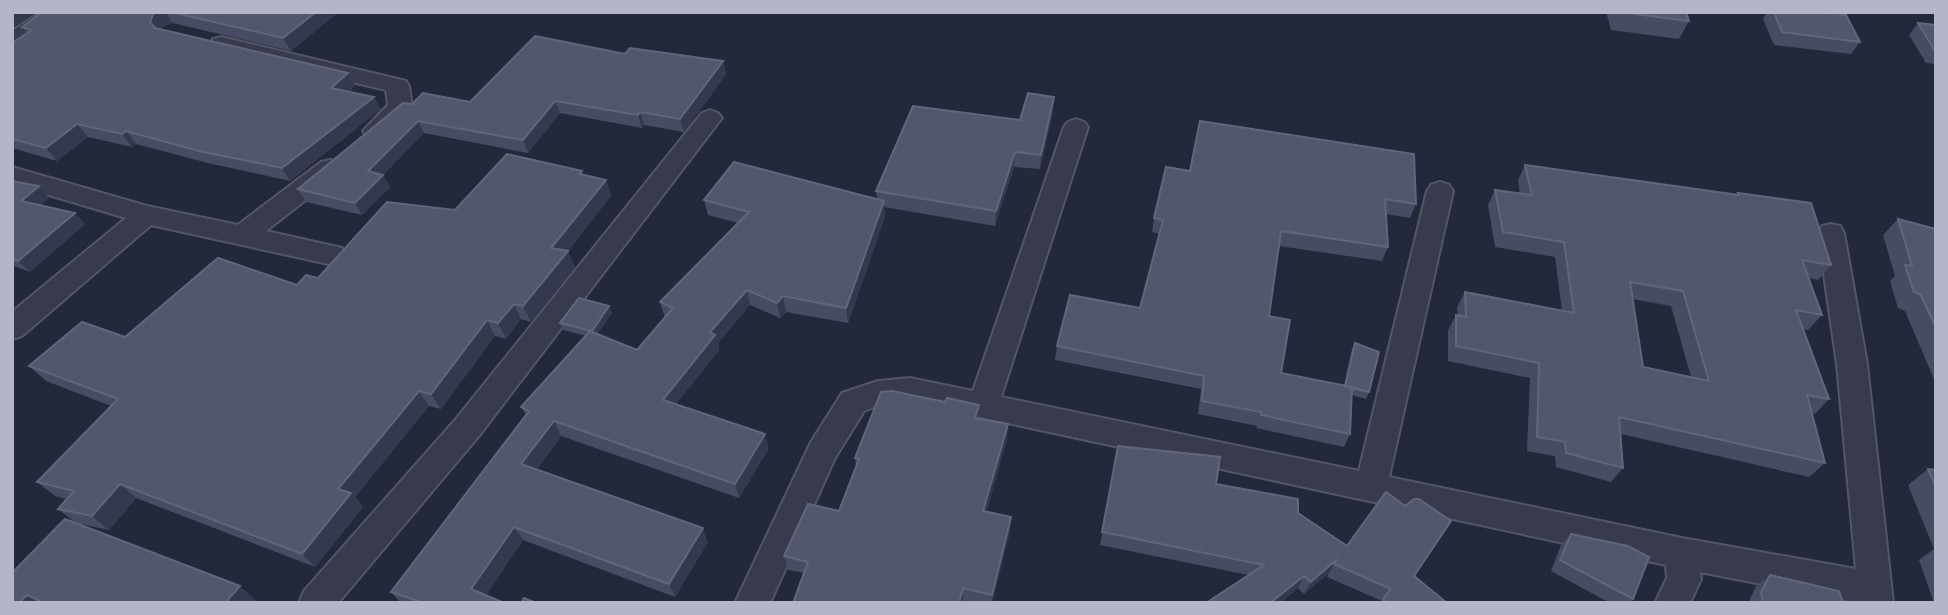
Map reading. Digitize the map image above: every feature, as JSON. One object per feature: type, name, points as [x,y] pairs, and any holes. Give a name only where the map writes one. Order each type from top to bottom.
[{"type":"street","points":[[12,41],[56,12]]},
{"type":"street","points":[[199,38],[398,86],[397,96],[401,107],[395,114],[243,235]]},
{"type":"street","points":[[317,603],[467,428],[710,118]]},
{"type":"street","points":[[983,405],[1076,127]]},
{"type":"street","points":[[12,175],[146,215],[333,255]]},
{"type":"street","points":[[1371,486],[1440,191]]},
{"type":"street","points":[[12,328],[146,215]]},
{"type":"street","points":[[752,603],[822,451],[853,402],[878,393],[910,390],[1875,595],[1852,364],[1830,233]]},
{"type":"street","points":[[1672,603],[1684,579],[1682,553]]},
{"type":"building","points":[[42,12],[159,12],[153,14],[150,22],[155,28],[348,73],[331,88],[374,97],[282,168],[199,151],[126,131],[122,134],[77,124],[46,148],[12,139],[12,43],[32,30],[22,27]]},
{"type":"building","points":[[171,12],[316,12],[283,38]]},
{"type":"building","points":[[1620,12],[1686,12],[1689,21]]},
{"type":"building","points":[[1774,12],[1846,15],[1860,42],[1782,32]]},
{"type":"building","points":[[1918,23],[1936,25],[1936,51],[1935,51]]},
{"type":"building","points":[[535,36],[625,54],[630,48],[723,61],[680,119],[555,101],[523,140],[418,121],[368,171],[383,175],[355,203],[298,189],[403,103],[412,104],[423,93],[470,102]]},
{"type":"building","points":[[1028,93],[1054,97],[1041,155],[1015,152],[996,211],[876,191],[913,106],[1020,120]]},
{"type":"building","points":[[1200,121],[1414,154],[1416,204],[1385,199],[1388,247],[1281,231],[1269,316],[1290,320],[1281,373],[1352,387],[1350,434],[1261,415],[1261,412],[1202,401],[1204,376],[1057,346],[1070,295],[1140,308],[1163,220],[1154,218],[1166,167],[1190,171]]},
{"type":"building","points":[[507,154],[582,171],[580,174],[606,180],[551,248],[568,251],[523,306],[514,304],[498,323],[487,320],[431,394],[419,391],[338,489],[351,493],[302,554],[120,484],[92,516],[58,509],[74,491],[37,482],[118,399],[29,366],[82,322],[125,337],[218,258],[297,285],[306,275],[318,278],[387,202],[455,210]]},
{"type":"building","points":[[734,162],[884,201],[846,308],[783,296],[777,303],[747,290],[710,332],[715,335],[663,400],[765,434],[735,484],[554,421],[521,464],[703,528],[669,584],[514,527],[471,589],[504,603],[424,603],[391,592],[529,411],[521,407],[590,331],[637,350],[673,308],[660,302],[749,212],[704,200]]},
{"type":"building","points":[[1525,165],[1811,203],[1831,265],[1802,260],[1822,315],[1796,310],[1829,399],[1807,395],[1825,463],[1619,417],[1623,468],[1566,453],[1565,442],[1537,437],[1539,363],[1456,346],[1456,315],[1466,317],[1465,292],[1574,313],[1564,242],[1503,232],[1495,190],[1532,195]],"holes":[[[1630,282],[1683,291],[1709,381],[1643,367]]]},
{"type":"building","points":[[12,181],[39,186],[21,201],[75,213],[18,261],[12,258]]},
{"type":"building","points":[[1898,219],[1936,229],[1936,328],[1921,295],[1914,292],[1905,265],[1912,266]]},
{"type":"building","points":[[579,298],[609,306],[592,331],[560,323]]},
{"type":"building","points":[[1355,343],[1379,352],[1369,392],[1345,386]]},
{"type":"building","points":[[892,391],[945,402],[947,398],[979,405],[975,418],[1008,424],[983,511],[1011,517],[992,595],[963,588],[959,603],[793,603],[808,562],[784,556],[808,504],[839,511],[859,459],[855,458],[881,392]]},
{"type":"building","points":[[1118,446],[1220,457],[1216,484],[1298,499],[1298,513],[1347,546],[1386,492],[1405,506],[1414,499],[1419,499],[1451,521],[1414,576],[1447,603],[1388,603],[1383,599],[1391,589],[1334,564],[1337,559],[1311,582],[1304,576],[1270,603],[1206,603],[1264,565],[1102,532]]},
{"type":"building","points":[[1928,469],[1936,470],[1936,487]]},
{"type":"building","points":[[65,519],[240,586],[225,603],[45,603],[27,595],[19,603],[12,603],[12,573]]},
{"type":"building","points":[[1571,534],[1628,546],[1649,557],[1633,599],[1560,560]]},
{"type":"building","points":[[1770,575],[1839,591],[1843,603],[1763,603],[1761,593]]},
{"type":"building","points":[[524,598],[536,603],[521,603]]}]
